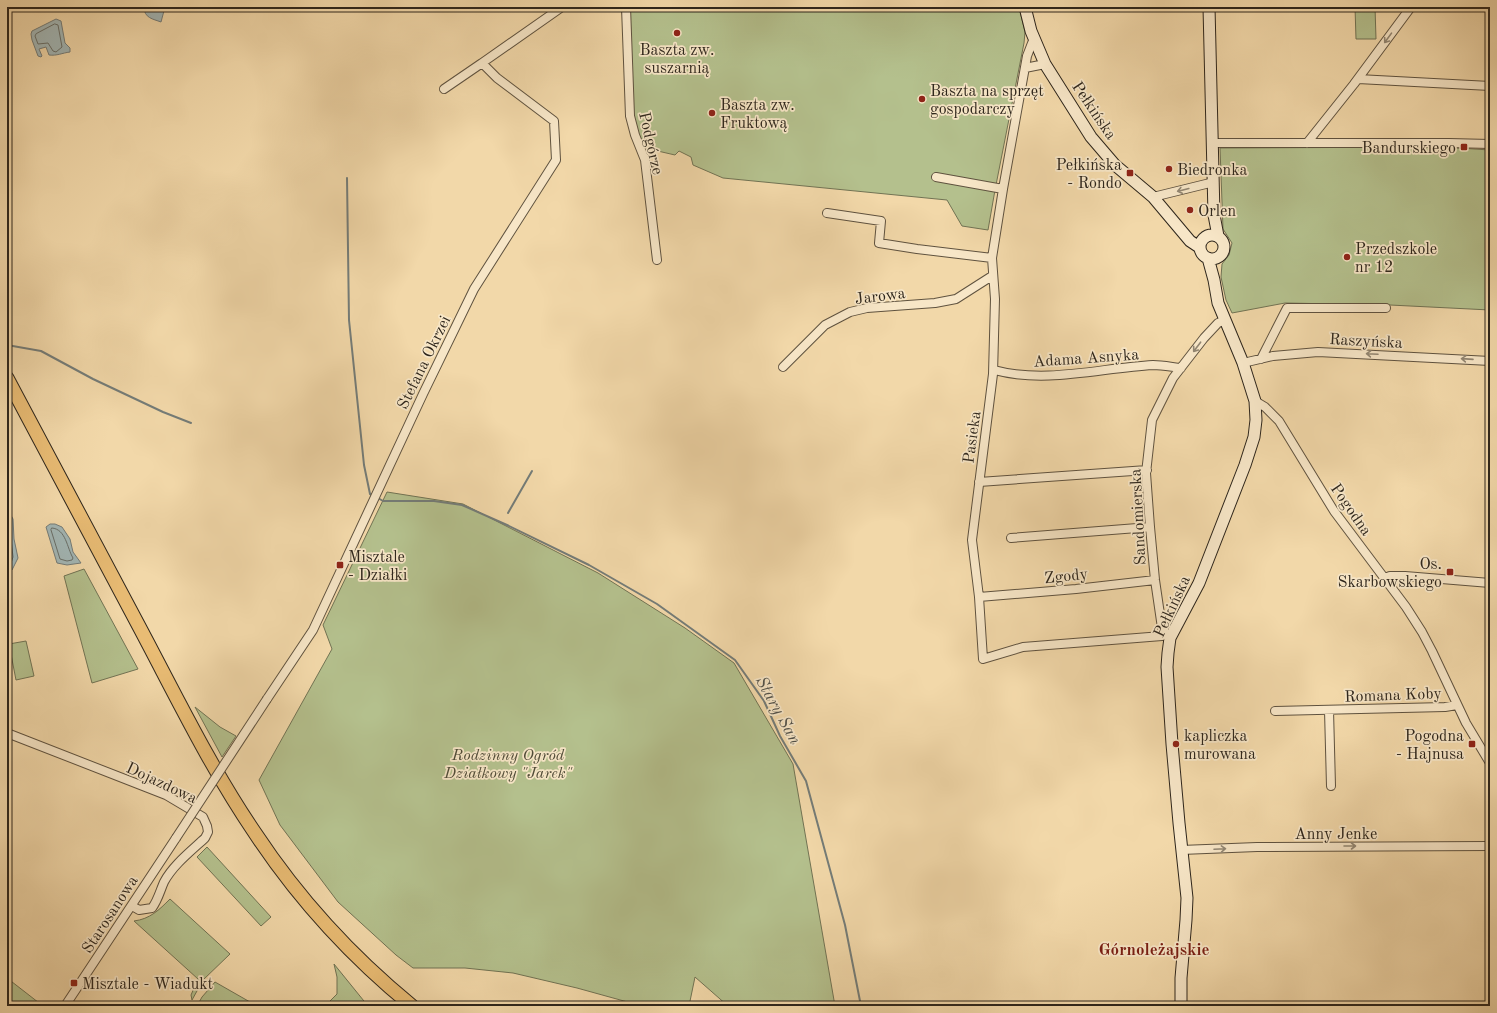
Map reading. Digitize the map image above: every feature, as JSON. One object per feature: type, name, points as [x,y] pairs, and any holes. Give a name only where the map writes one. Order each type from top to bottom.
[{"type":"main road","points":[[7,378],[210,760],[251,827],[275,862],[327,925],[377,976],[412,1006]]},
{"type":"street","points":[[444,89],[562,7]]},
{"type":"street","name":"Podgórze","points":[[626,7],[630,116],[635,135],[645,160],[657,260]]},
{"type":"street","name":"Pełkińska","points":[[1025,7],[1034,38],[1045,64],[1091,137],[1115,165],[1153,197],[1190,241],[1207,239],[1201,254],[1212,258],[1218,302],[1255,401],[1256,420],[1254,437],[1246,465],[1199,583],[1168,636],[1167,667],[1181,850],[1186,885],[1187,907],[1180,989],[1181,1006]]},
{"type":"street","points":[[1209,7],[1214,215],[1207,239],[1222,240],[1224,246],[1222,253],[1212,258]]},
{"type":"street","points":[[1308,143],[1412,7]]},
{"type":"street","name":"Pasieka","points":[[1034,38],[1027,56],[992,258],[992,276],[995,299],[994,370],[972,540],[979,597],[983,658],[1023,647],[1168,636]]},
{"type":"street","name":"Stefana Okrzei","points":[[267,699],[313,630],[474,289],[556,160],[554,121],[497,78],[482,63]]},
{"type":"street","points":[[1025,68],[1045,64]]},
{"type":"street","points":[[1358,79],[1490,86]]},
{"type":"street","points":[[1212,143],[1490,144]]},
{"type":"street","points":[[936,177],[1003,189]]},
{"type":"street","points":[[1153,197],[1214,182]]},
{"type":"street","points":[[827,213],[882,221],[879,244],[917,250],[992,258]]},
{"type":"street","name":"Jarowa","points":[[782,367],[825,326],[850,312],[867,308],[935,303],[956,299],[992,276]]},
{"type":"street","points":[[1261,359],[1287,308],[1386,308]]},
{"type":"street","name":"Sandomierska","points":[[1168,636],[1162,628],[1155,580],[1150,527],[1147,470],[1152,420],[1173,378],[1204,338],[1218,323],[1225,320]]},
{"type":"street","name":"Raszyńska","points":[[1242,364],[1273,356],[1318,352],[1490,361]]},
{"type":"street","name":"Adama Asnyka","points":[[994,370],[1009,374],[1026,375],[1073,374],[1154,365],[1181,368]]},
{"type":"street","name":"Pogodna","points":[[1255,401],[1265,407],[1279,421],[1334,511],[1406,607],[1422,632],[1457,705],[1478,745],[1490,763]]},
{"type":"street","points":[[979,482],[1147,470]]},
{"type":"street","points":[[1011,538],[1150,527]]},
{"type":"street","points":[[1385,578],[1390,576],[1405,576],[1490,583]]},
{"type":"street","name":"Zgody","points":[[979,597],[1076,589],[1155,580]]},
{"type":"street","name":"Starosanowa","points":[[65,1006],[267,699]]},
{"type":"street","name":"Romana Koby","points":[[1275,711],[1445,708],[1457,705]]},
{"type":"street","name":"Romana Koby","points":[[1329,710],[1331,786]]},
{"type":"street","name":"Dojazdowa","points":[[7,733],[166,795],[203,817],[208,832],[205,838],[174,868],[164,882],[157,901],[152,908],[139,910],[132,906]]},
{"type":"street","name":"Anny Jenke","points":[[1181,850],[1257,847],[1490,846]]},
{"type":"green space","points":[[621,7],[1019,7],[1025,32],[1024,43],[988,230],[962,226],[947,200],[723,178],[693,165],[691,157],[679,151],[675,155],[636,146]]},
{"type":"green space","points":[[1355,7],[1375,7],[1376,39],[1356,39]]},
{"type":"green space","points":[[1443,147],[1490,150],[1490,310],[1390,305],[1285,303],[1232,313],[1226,300],[1221,277],[1222,264],[1229,255],[1232,243],[1223,229],[1220,148]]},
{"type":"green space","name":"Rodzinny Ogród Działkowy \"Jarek\"","points":[[387,492],[463,504],[598,573],[685,628],[734,663],[793,764],[835,1006],[728,1006],[695,977],[689,1006],[642,1006],[577,988],[513,973],[465,968],[413,968],[396,955],[338,902],[280,825],[259,780],[332,649],[323,625]]},
{"type":"green space","points":[[84,569],[138,669],[92,683],[64,576]]},
{"type":"green space","points":[[26,641],[34,676],[16,680],[9,644]]},
{"type":"green space","points":[[195,707],[220,727],[236,736],[222,757]]},
{"type":"green space","points":[[207,847],[271,917],[261,926],[197,857]]},
{"type":"green space","points":[[170,899],[230,954],[203,980],[192,1000],[191,995],[198,979],[134,921],[150,916]]},
{"type":"green space","points":[[334,964],[368,1006],[325,1006],[337,994],[337,977]]},
{"type":"green space","points":[[7,978],[43,1006],[7,1006]]},
{"type":"green space","points":[[215,982],[257,1006],[197,1006],[202,997]]},
{"type":"water","points":[[144,7],[165,7],[161,22],[147,16],[144,11]]},
{"type":"water","points":[[56,19],[61,21],[65,43],[70,48],[70,52],[49,55],[46,47],[39,49],[42,56],[38,56],[32,40],[32,31]]},
{"type":"water","points":[[7,508],[13,519],[14,539],[18,558],[12,570],[7,573]]},
{"type":"water","points":[[50,524],[55,524],[62,527],[70,539],[73,552],[81,563],[67,565],[57,563],[46,527]]},
{"type":"waterway","points":[[347,178],[349,320],[364,465],[370,494],[374,496]]},
{"type":"waterway","points":[[7,345],[41,351],[93,379],[163,412],[191,423]]},
{"type":"waterway","points":[[508,513],[532,471]]},
{"type":"waterway","name":"Stary San","points":[[378,498],[383,501],[434,501],[462,505],[507,525],[589,565],[657,604],[735,660],[764,701],[780,736],[806,781],[845,925],[861,1006]]},
{"type":"place","name":"Baszta zw. suszarnią","points":[[677,33]]},
{"type":"place","name":"Baszta na sprzęt gospodarczy","points":[[922,99]]},
{"type":"place","name":"Baszta zw. Fruktową","points":[[712,113]]},
{"type":"place","name":"Bandurskiego","points":[[1464,147]]},
{"type":"place","name":"Biedronka","points":[[1169,169]]},
{"type":"place","name":"Pełkińska - Rondo","points":[[1130,173]]},
{"type":"place","name":"Orlen","points":[[1190,210]]},
{"type":"place","name":"Przedszkole nr 12","points":[[1347,257]]},
{"type":"place","name":"Misztale - Działki","points":[[340,565]]},
{"type":"place","name":"Os. Skarbowskiego","points":[[1450,572]]},
{"type":"place","name":"kapliczka murowana","points":[[1176,744]]},
{"type":"place","name":"Pogodna - Hajnusa","points":[[1472,744]]},
{"type":"place","name":"Misztale - Wiadukt","points":[[74,983]]},
{"type":"district","name":"Górnoleżajskie","points":[[1154,949]]}]
